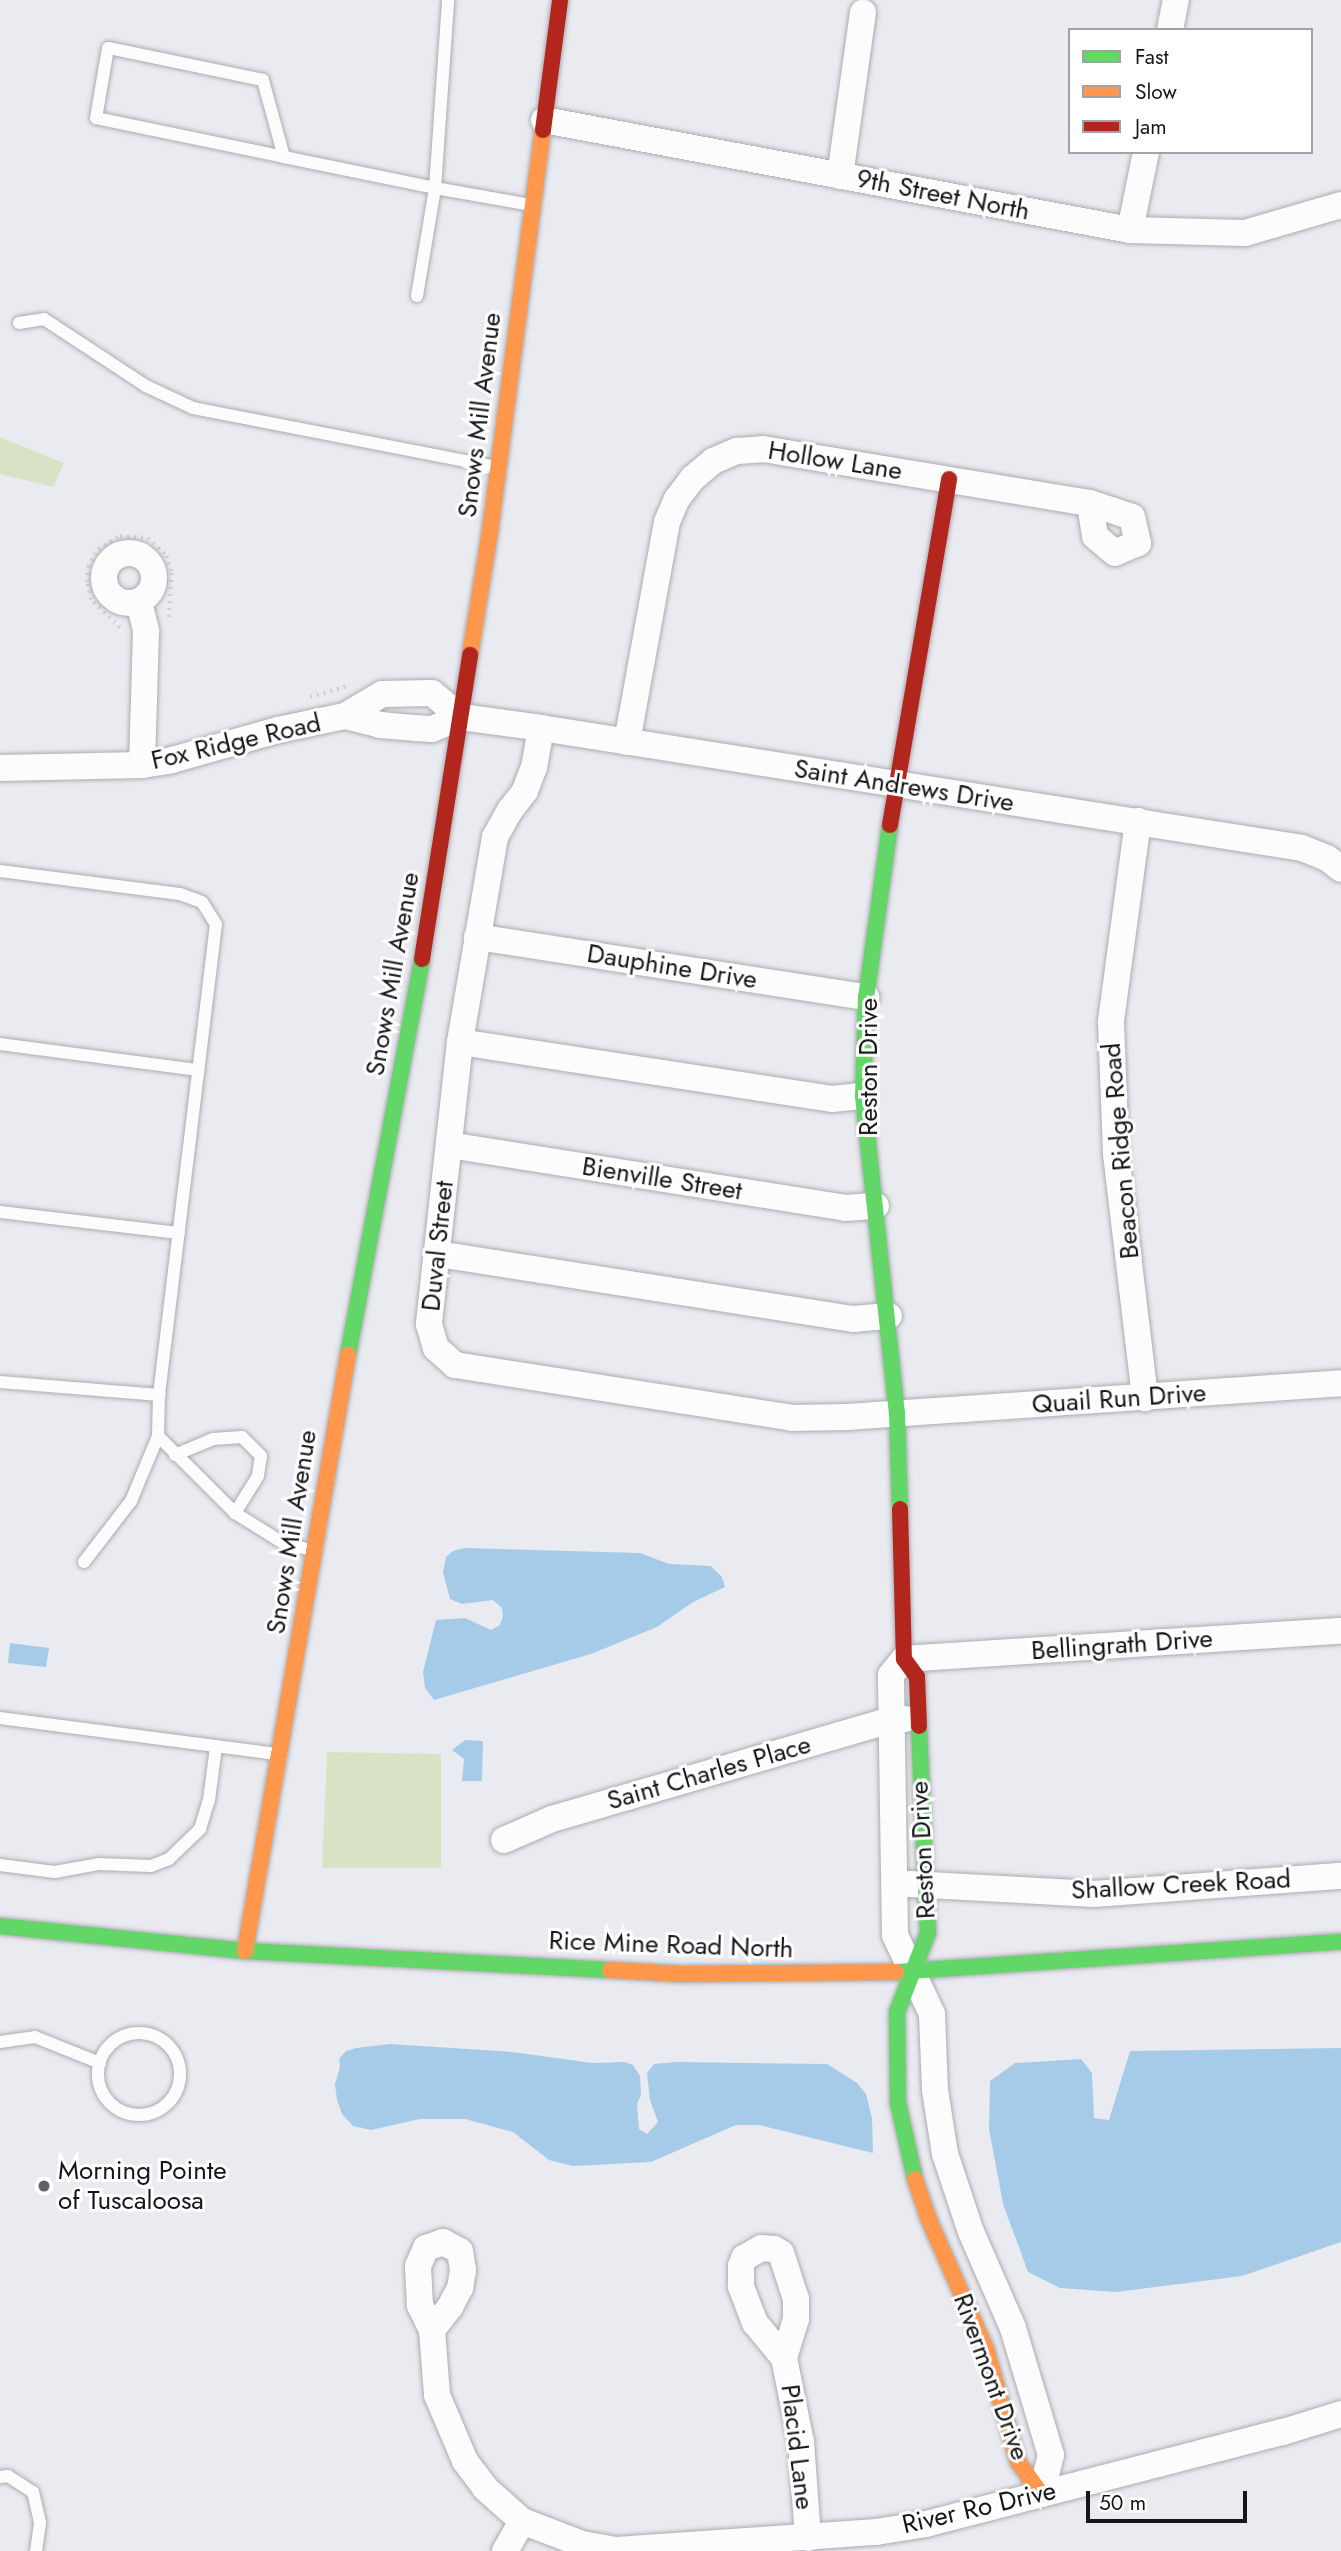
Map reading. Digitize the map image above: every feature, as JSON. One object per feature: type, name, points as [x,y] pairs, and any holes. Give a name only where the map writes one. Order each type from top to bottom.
[{"type":"main road","name":"Snows Mill Avenue","points":[[245,1951],[281,1755],[314,1550],[421,964],[461,718],[499,467],[531,205],[560,0]]},
{"type":"main road","name":"Reston Drive","points":[[912,1972],[928,1933],[916,1677],[904,1659],[897,1413],[863,1096],[866,997],[896,785],[949,479]]},
{"type":"main road","name":"Rice Mine Road North","points":[[0,1926],[245,1951],[681,1974],[912,1972],[1341,1942]]},
{"type":"main road","name":"Rivermont Drive","points":[[912,1972],[897,2012],[898,2103],[909,2162],[929,2220],[986,2349],[1018,2462],[1041,2494]]},
{"type":"street","points":[[1171,28],[1177,0]]},
{"type":"street","points":[[840,176],[863,13]]},
{"type":"street","name":"9th Street North","points":[[544,120],[1130,230],[1245,233],[1341,205]]},
{"type":"street","points":[[1130,230],[1146,154]]},
{"type":"street","name":"Hollow Lane","points":[[627,742],[667,522],[677,499],[693,478],[713,461],[737,451],[764,449],[1090,503]]},
{"type":"street","points":[[139,602],[146,631],[142,765]]},
{"type":"street","name":"Fox Ridge Road","points":[[0,768],[142,765],[345,716],[382,694],[432,693],[461,718]]},
{"type":"street","name":"Saint Andrews Drive","points":[[461,718],[541,728],[1303,848],[1326,858],[1341,869]]},
{"type":"street","name":"Duval Street","points":[[541,728],[534,767],[525,791],[510,810],[495,837],[477,937],[460,1042],[429,1324],[436,1348],[454,1365],[792,1418],[897,1413]]},
{"type":"street","name":"Beacon Ridge Road","points":[[1138,821],[1111,1022],[1116,1154],[1145,1398]]},
{"type":"street","name":"Dauphine Drive","points":[[477,937],[866,997]]},
{"type":"street","points":[[460,1042],[832,1099],[863,1096]]},
{"type":"street","name":"Bienville Street","points":[[449,1145],[845,1208],[876,1206]]},
{"type":"street","points":[[438,1254],[853,1318],[888,1316]]},
{"type":"street","name":"Quail Run Drive","points":[[897,1413],[1341,1383]]},
{"type":"street","name":"Bellingrath Drive","points":[[904,1659],[1341,1631]]},
{"type":"street","name":"Reston Drive","points":[[904,1659],[891,1675],[895,1935],[912,1972]]},
{"type":"street","name":"Saint Charles Place","points":[[503,1840],[552,1819],[891,1720],[918,1718]]},
{"type":"street","name":"Shallow Creek Road","points":[[895,1883],[1094,1894],[1341,1876]]},
{"type":"street","name":"Rivermont Drive","points":[[912,1972],[932,2014],[935,2090],[944,2154],[971,2232],[1013,2328],[1051,2455],[1041,2494]]},
{"type":"street","points":[[432,2330],[437,2395],[450,2432],[465,2461],[485,2488],[522,2521],[505,2551]]},
{"type":"street","name":"Placid Lane","points":[[784,2358],[801,2442],[808,2538]]},
{"type":"street","name":"River Ro Drive","points":[[522,2521],[582,2544],[617,2550],[808,2538],[926,2524],[1283,2432],[1341,2414]]},
{"type":"lane","points":[[418,296],[435,188],[448,0]]},
{"type":"lane","points":[[284,157],[263,80],[108,48],[96,118],[284,157],[435,188],[531,205]]},
{"type":"lane","points":[[19,323],[44,319],[146,386],[193,408],[499,467]]},
{"type":"lane","points":[[0,871],[180,894],[202,902],[216,924],[159,1395],[159,1436],[131,1501],[84,1562]]},
{"type":"lane","points":[[0,1044],[198,1070]]},
{"type":"lane","points":[[0,1212],[178,1233]]},
{"type":"lane","points":[[0,1382],[159,1395]]},
{"type":"lane","points":[[159,1436],[235,1513],[283,1543],[314,1550]]},
{"type":"lane","points":[[175,1455],[213,1439],[243,1437],[261,1455],[258,1476],[235,1513]]},
{"type":"lane","points":[[0,1718],[281,1755]]},
{"type":"lane","points":[[0,1866],[55,1872],[99,1864],[150,1866],[169,1858],[200,1829],[209,1800],[216,1747]]},
{"type":"lane","points":[[148,2034],[160,2038],[177,2057],[179,2083],[166,2105],[155,2112],[130,2114],[108,2101],[101,2090],[98,2077],[100,2063],[104,2052],[123,2035],[148,2034]]},
{"type":"lane","points":[[0,2042],[35,2037],[100,2063]]},
{"type":"lane","points":[[0,2477],[8,2476],[33,2492],[40,2523],[36,2551]]},
{"type":"path","points":[[124,635],[115,621],[91,600],[87,582],[88,568],[98,550],[120,536],[148,538],[167,556],[172,573],[169,626]]},
{"type":"path","points":[[304,699],[355,684]]},
{"type":"green space","points":[[0,437],[64,463],[53,487],[0,474]]},
{"type":"green space","points":[[327,1752],[441,1754],[441,1868],[322,1868]]},
{"type":"water","points":[[465,1548],[640,1553],[669,1564],[711,1566],[722,1577],[725,1587],[693,1602],[657,1627],[591,1654],[434,1700],[425,1688],[423,1672],[436,1620],[465,1618],[491,1630],[500,1625],[503,1616],[502,1608],[493,1600],[462,1604],[450,1599],[443,1572],[446,1557],[453,1551]]},
{"type":"water","points":[[10,1643],[49,1648],[46,1667],[8,1663]]},
{"type":"water","points":[[465,1740],[483,1741],[482,1781],[462,1781],[464,1759],[452,1750]]},
{"type":"water","points":[[390,2044],[513,2052],[592,2063],[625,2062],[633,2065],[640,2076],[641,2095],[637,2104],[639,2129],[647,2134],[658,2122],[650,2100],[647,2073],[654,2064],[827,2064],[857,2083],[866,2094],[872,2118],[873,2153],[759,2125],[736,2125],[651,2162],[573,2166],[549,2160],[513,2132],[465,2119],[420,2119],[371,2130],[353,2126],[342,2114],[337,2100],[335,2084],[340,2067],[339,2059],[346,2051],[356,2048]]},
{"type":"water","points":[[1341,2048],[1341,2242],[1242,2276],[1116,2292],[1060,2288],[1028,2272],[1003,2204],[989,2129],[990,2081],[1015,2063],[1081,2059],[1092,2073],[1094,2118],[1109,2120],[1130,2051]]},
{"type":"traffic: fast","points":[[890,825],[866,997],[863,1096],[897,1413],[900,1509]]},
{"type":"traffic: fast","points":[[348,1355],[422,959]]},
{"type":"traffic: fast","points":[[915,2179],[898,2103],[897,2012],[928,1933],[919,1726]]},
{"type":"traffic: fast","points":[[0,1926],[245,1951],[610,1970]]},
{"type":"traffic: fast","points":[[896,1972],[1341,1942]]},
{"type":"traffic: slow","points":[[470,655],[490,531],[543,130]]},
{"type":"traffic: slow","points":[[245,1951],[348,1355]]},
{"type":"traffic: slow","points":[[610,1970],[681,1974],[896,1972]]},
{"type":"traffic: slow","points":[[915,2179],[929,2220],[986,2349],[1018,2462],[1041,2494]]},
{"type":"traffic: jam","points":[[543,130],[560,0]]},
{"type":"traffic: jam","points":[[890,825],[949,479]]},
{"type":"traffic: jam","points":[[422,959],[470,655]]},
{"type":"traffic: jam","points":[[900,1509],[904,1659],[917,1677],[919,1726]]},
{"type":"place","name":"Morning Pointe of Tuscaloosa","points":[[44,2186]]}]
